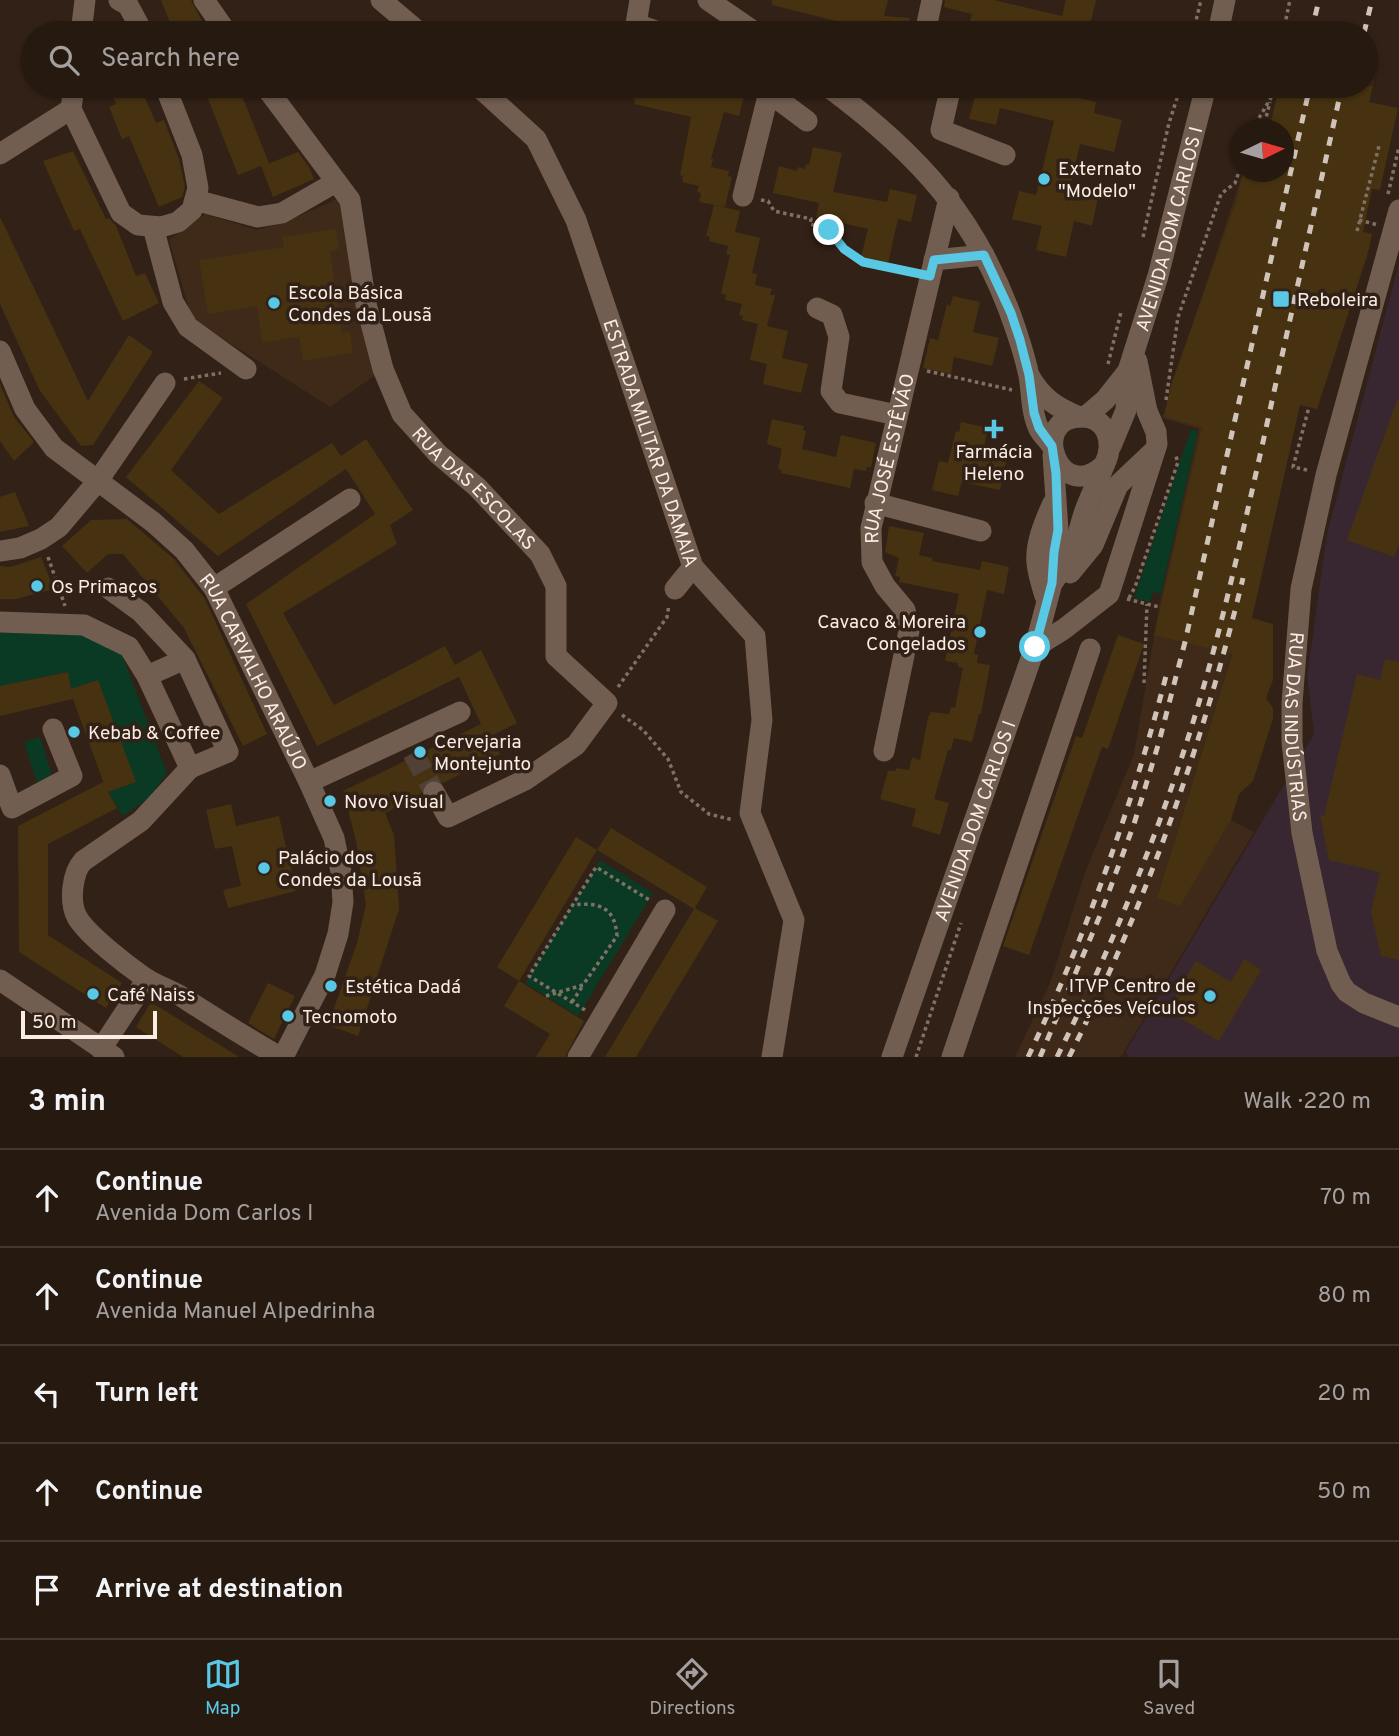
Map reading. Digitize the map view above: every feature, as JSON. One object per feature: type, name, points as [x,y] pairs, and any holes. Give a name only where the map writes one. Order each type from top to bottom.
[{"type":"street","points":[[82,21],[85,0]]},
{"type":"street","points":[[119,0],[128,5],[137,21]]},
{"type":"street","points":[[204,0],[219,21]]},
{"type":"street","points":[[381,0],[406,21]]},
{"type":"street","points":[[636,21],[640,0]]},
{"type":"street","points":[[708,0],[739,21]]},
{"type":"street","points":[[928,21],[932,0]]},
{"type":"street","points":[[1221,21],[1225,0]]},
{"type":"street","points":[[72,98],[71,109],[121,214],[138,225],[153,227],[178,222],[192,210],[198,188],[192,155],[170,98]]},
{"type":"street","name":"RUA DAS ESCOLAS","points":[[274,98],[350,200],[366,304],[383,369],[402,414],[438,454],[477,488],[540,554],[556,586],[556,656],[607,703]]},
{"type":"street","name":"ESTRADA MILITAR DA DAMAIA","points":[[491,98],[536,139],[576,219],[693,567],[755,636],[762,720],[750,813],[794,920],[772,1057]]},
{"type":"street","points":[[743,196],[766,98]]},
{"type":"street","points":[[780,98],[807,121]]},
{"type":"street","points":[[846,98],[908,151],[948,198],[984,255],[1011,313],[1029,375],[1034,413],[1039,428],[1064,470],[1081,476],[1090,475],[1109,453],[1106,430],[1100,424],[1061,410],[1051,403],[1042,395],[1029,375]]},
{"type":"street","points":[[948,98],[941,130],[1005,155]]},
{"type":"street","name":"AVENIDA DOM CARLOS I","points":[[892,1057],[1035,647],[1049,593],[1071,554],[1086,507],[1126,410],[1132,361],[1158,276],[1203,98]]},
{"type":"street","points":[[0,154],[71,109]]},
{"type":"street","points":[[195,200],[258,217],[282,213],[336,182]]},
{"type":"street","name":"RUA JOSÉ ESTÊVÃO","points":[[884,751],[909,631],[905,610],[885,586],[872,562],[871,528],[948,198]]},
{"type":"street","name":"RUA DAS INDÚSTRIAS","points":[[1396,1018],[1347,992],[1327,951],[1302,833],[1292,703],[1301,589],[1326,475],[1399,210]]},
{"type":"street","points":[[153,227],[173,302],[188,327],[246,369]]},
{"type":"street","points":[[932,268],[984,255]]},
{"type":"street","points":[[817,309],[832,315],[839,337],[831,391],[840,402],[897,415]]},
{"type":"street","name":"RUA CARVALHO ARAÚJO","points":[[0,352],[25,409],[54,448],[153,522],[184,550],[214,588],[334,838],[341,872],[343,902],[338,934],[325,975],[281,1057]]},
{"type":"street","points":[[1035,647],[1064,629],[1109,594],[1155,450],[1156,432],[1132,361]]},
{"type":"street","name":"AVENIDA DOM CARLOS I","points":[[1083,417],[1105,400],[1132,361]]},
{"type":"street","points":[[0,551],[20,548],[59,527],[97,482],[164,383]]},
{"type":"street","points":[[1083,417],[1063,423],[1057,429],[1052,451],[1055,496],[1044,524],[1037,563],[1049,593],[1093,545],[1118,485],[1155,450]]},
{"type":"street","points":[[1109,453],[1126,460],[1134,468],[1142,491]]},
{"type":"street","points":[[214,588],[350,499]]},
{"type":"street","points":[[875,503],[981,531]]},
{"type":"street","points":[[673,595],[693,567]]},
{"type":"street","points":[[108,588],[142,612],[185,659],[228,752],[190,768],[141,821],[76,868],[76,915],[82,924],[147,979],[281,1057]]},
{"type":"street","points":[[0,622],[85,625],[129,647],[147,676],[190,768]]},
{"type":"street","points":[[952,1057],[1090,649]]},
{"type":"street","points":[[147,676],[185,659]]},
{"type":"street","points":[[435,792],[448,817],[525,780],[576,745],[607,703]]},
{"type":"street","points":[[309,782],[410,745],[460,712]]},
{"type":"street","points":[[0,775],[6,810],[72,776],[53,729]]},
{"type":"street","points":[[578,1057],[665,910]]},
{"type":"street","points":[[0,980],[108,1053],[147,979]]},
{"type":"path","points":[[1196,21],[1201,0]]},
{"type":"path","points":[[1286,21],[1290,0]]},
{"type":"path","points":[[1143,237],[1177,98]]},
{"type":"path","points":[[1258,119],[1271,98]]},
{"type":"path","points":[[1266,119],[1271,98]]},
{"type":"path","points":[[1356,231],[1379,146]]},
{"type":"path","points":[[1166,401],[1178,317],[1221,194],[1235,182]]},
{"type":"path","points":[[774,211],[811,219],[810,224],[829,230],[844,249],[863,262],[932,268]]},
{"type":"path","points":[[1111,349],[1121,312]]},
{"type":"path","points":[[908,367],[965,380]]},
{"type":"path","points":[[164,383],[246,369]]},
{"type":"path","points":[[1293,467],[1309,407]]},
{"type":"path","points":[[41,539],[72,624]]},
{"type":"path","points":[[673,595],[667,617],[607,703],[643,730],[668,759],[681,792],[699,807],[709,814],[737,821],[753,820]]},
{"type":"path","points":[[1128,599],[1158,607]]},
{"type":"path","points":[[1144,683],[1147,604]]},
{"type":"path","points":[[600,1019],[529,976],[596,867],[665,910]]},
{"type":"path","points":[[572,1002],[617,936],[616,922],[608,911],[592,903],[573,905]]},
{"type":"path","points":[[546,996],[583,985]]},
{"type":"shaded area","points":[[1276,98],[1370,98],[1341,226],[1372,234],[1367,256],[1300,405],[1243,655],[1232,653],[1157,898],[1180,905],[1231,820],[1254,832],[1121,1057],[1015,1057],[1050,983],[1085,872],[1134,754],[1159,607],[1199,429],[1162,418],[1240,182],[1294,182],[1294,119],[1271,119]]},
{"type":"shaded area","name":"Escola Básica Condes da Lousã","points":[[342,197],[374,376],[330,407],[192,319],[169,240],[205,214],[257,230],[290,220]]},
{"type":"shaded area","points":[[1399,263],[1399,1057],[1129,1057],[1126,1051],[1314,734],[1307,677],[1327,534]]},
{"type":"green space","points":[[1191,429],[1198,431],[1161,594],[1153,592],[1150,602],[1134,598]]},
{"type":"green space","points":[[40,630],[82,632],[121,652],[167,773],[150,797],[123,816],[108,792],[135,782],[98,680],[71,689],[67,672],[0,686],[0,633]]},
{"type":"green space","points":[[40,737],[52,775],[37,783],[24,742]]},
{"type":"green space","points":[[600,860],[653,893],[578,1016],[525,983]]},
{"type":"building","points":[[161,0],[191,0],[202,21],[169,21]]},
{"type":"building","points":[[772,0],[888,0],[884,16],[910,18],[909,21],[836,21],[772,5]]},
{"type":"building","points":[[945,0],[994,0],[1062,16],[1066,0],[1096,0],[1091,21],[970,21],[972,14],[944,7]]},
{"type":"building","points":[[114,98],[145,98],[156,123],[164,120],[179,159],[185,187],[182,197],[159,207],[129,136],[122,139],[109,107],[116,104]]},
{"type":"building","points":[[208,98],[243,98],[269,163],[265,165],[298,152],[314,179],[273,197],[261,166],[238,175]]},
{"type":"building","points":[[630,98],[743,98],[739,116],[724,112],[711,159],[711,167],[729,171],[728,176],[732,177],[725,207],[699,202],[699,186],[682,182],[683,176],[680,175],[691,117],[634,104],[635,99]]},
{"type":"building","points":[[975,98],[1080,98],[1096,102],[1094,113],[1122,120],[1114,152],[1080,144],[1069,192],[1098,198],[1092,226],[1074,221],[1066,257],[1036,250],[1042,226],[1012,219],[1019,191],[1036,195],[1054,121],[1000,108],[996,125],[969,119]]},
{"type":"building","points":[[1277,98],[1370,98],[1369,102],[1398,108],[1380,190],[1372,189],[1363,232],[1372,234],[1367,256],[1317,409],[1300,405],[1252,618],[1273,624],[1273,680],[1266,698],[1273,708],[1273,719],[1253,781],[1239,794],[1231,820],[1180,906],[1157,898],[1232,654],[1154,635],[1202,427],[1164,417],[1171,385],[1241,182],[1294,182],[1294,119],[1272,119]]},
{"type":"building","points":[[813,147],[842,153],[833,192],[887,202],[890,189],[917,195],[911,222],[898,219],[888,264],[861,257],[868,229],[816,217],[819,203],[773,193],[779,166],[797,171],[798,167],[805,169],[806,164],[809,165]]},
{"type":"building","points":[[73,151],[106,219],[109,218],[116,226],[136,276],[145,273],[159,303],[123,321],[80,229],[74,231],[43,161]]},
{"type":"building","points":[[714,205],[740,211],[735,232],[760,238],[752,273],[757,274],[755,285],[772,289],[770,295],[775,295],[767,326],[788,331],[782,358],[808,364],[801,393],[763,384],[767,364],[750,360],[758,324],[742,320],[743,316],[739,315],[742,304],[725,300],[726,295],[721,293],[730,255],[726,254],[728,246],[709,241],[710,237],[706,236]]},
{"type":"building","points":[[0,217],[88,401],[129,335],[153,352],[93,445],[81,446],[40,391],[0,304]]},
{"type":"building","points":[[336,229],[339,249],[330,251],[342,333],[350,332],[353,353],[303,361],[299,337],[262,343],[257,306],[208,314],[199,260],[284,247],[282,237]]},
{"type":"building","points":[[953,296],[980,302],[973,332],[999,338],[992,366],[954,357],[951,374],[923,368],[930,338],[938,340],[947,304],[950,306]]},
{"type":"building","points":[[199,381],[223,398],[171,470],[219,514],[332,443],[341,456],[366,439],[413,510],[390,525],[397,544],[283,613],[334,705],[445,646],[455,665],[481,650],[517,723],[491,736],[500,754],[443,783],[435,779],[428,780],[422,786],[421,794],[385,813],[394,835],[399,909],[358,1036],[328,1025],[357,943],[366,905],[356,841],[343,791],[481,724],[459,677],[317,746],[246,604],[375,514],[346,469],[218,556],[126,477]]},
{"type":"building","points":[[0,384],[14,417],[34,442],[14,461],[0,441]]},
{"type":"building","points":[[1397,400],[1399,544],[1394,557],[1347,540]]},
{"type":"building","points":[[772,419],[804,426],[803,430],[806,431],[802,449],[836,457],[841,435],[876,443],[871,467],[867,467],[866,471],[854,469],[850,488],[781,473],[782,470],[778,469],[782,449],[767,444]]},
{"type":"building","points":[[961,422],[988,428],[982,457],[1006,462],[1000,490],[962,482],[958,496],[932,490],[939,461],[948,463]]},
{"type":"building","points":[[15,492],[29,526],[0,532],[0,497]]},
{"type":"building","points":[[127,519],[174,559],[205,599],[267,734],[243,746],[184,628],[123,554],[108,554],[87,573],[62,546],[91,520]]},
{"type":"building","points":[[889,526],[924,533],[919,555],[932,558],[932,561],[980,570],[982,561],[1009,567],[1004,594],[987,590],[974,654],[978,655],[977,663],[990,665],[981,714],[972,742],[954,738],[951,750],[948,750],[934,799],[949,803],[940,835],[912,826],[916,809],[880,799],[888,771],[895,771],[897,768],[909,770],[912,757],[920,760],[931,712],[949,714],[951,707],[955,708],[963,668],[958,667],[958,663],[945,661],[959,594],[899,582],[900,577],[895,576],[899,558],[885,552]]},
{"type":"building","points":[[41,557],[54,589],[16,599],[0,599],[0,566],[10,567]]},
{"type":"building","points":[[1118,635],[1144,644],[1108,749],[1102,747],[1029,955],[1003,946],[1076,736],[1082,738]]},
{"type":"building","points":[[1385,659],[1399,662],[1399,960],[1381,956],[1371,912],[1380,872],[1329,860],[1320,815],[1324,816],[1357,674],[1380,680]]},
{"type":"building","points":[[68,672],[71,689],[98,680],[136,782],[108,792],[117,808],[48,844],[48,935],[122,983],[106,1008],[19,952],[18,826],[103,782],[104,784],[73,699],[0,716],[0,686]]},
{"type":"building","name":"Palácio dos Condes da Lousã","points":[[231,804],[236,826],[279,816],[296,891],[228,908],[223,890],[241,886],[232,846],[215,849],[206,810]]},
{"type":"building","points":[[611,828],[707,887],[695,908],[718,921],[636,1057],[605,1057],[694,909],[597,850]]},
{"type":"building","points":[[576,837],[597,850],[519,981],[497,967]]},
{"type":"building","name":"ITVP Centro de Inspecções Veículos","points":[[1244,959],[1261,970],[1219,1041],[1167,1010],[1196,961],[1231,982]]},
{"type":"building","points":[[519,981],[584,1021],[565,1057],[536,1057],[550,1034],[504,1006]]},
{"type":"building","points":[[268,983],[295,996],[274,1039],[248,1023]]},
{"type":"building","points":[[151,1002],[239,1057],[183,1057],[136,1027]]},
{"type":"tunnel","points":[[413,753],[434,792]]},
{"type":"railway","points":[[1314,21],[1319,0]]},
{"type":"railway","points":[[1367,21],[1372,0]]},
{"type":"railway","points":[[1040,1057],[1101,913],[1134,824],[1159,742],[1185,642],[1307,98]]},
{"type":"railway","points":[[1057,1057],[1115,933],[1149,849],[1204,685],[1239,547],[1339,98]]},
{"type":"railway","points":[[1069,1057],[1123,941],[1170,822],[1210,701],[1243,578]]},
{"type":"railway","points":[[1028,1057],[1106,870],[1138,774],[1166,676]]},
{"type":"place","name":"Externato \"Modelo\"","points":[[1044,179]]},
{"type":"place","name":"Reboleira","points":[[1281,299]]},
{"type":"place","name":"Escola Básica Condes da Lousã","points":[[274,303]]},
{"type":"place","name":"Farmácia Heleno","points":[[994,429]]},
{"type":"place","name":"Os Primaços","points":[[37,586]]},
{"type":"place","name":"Cavaco & Moreira Congelados","points":[[980,632]]},
{"type":"place","name":"Kebab & Coffee","points":[[74,732]]},
{"type":"place","name":"Cervejaria Montejunto","points":[[420,752]]},
{"type":"place","name":"Novo Visual","points":[[330,801]]},
{"type":"place","name":"Palácio dos Condes da Lousã","points":[[264,868]]},
{"type":"place","name":"Estética Dadá","points":[[331,986]]},
{"type":"place","name":"Café Naiss","points":[[93,994]]},
{"type":"place","name":"ITVP Centro de Inspecções Veículos","points":[[1210,996]]},
{"type":"place","name":"Tecnomoto","points":[[288,1016]]},
{"type":"route","points":[[829,230],[844,249],[863,262],[930,276],[934,260],[984,255],[1002,291],[1020,340],[1029,375],[1034,413],[1039,428],[1052,446],[1056,473],[1058,530],[1052,583],[1035,647]]}]
